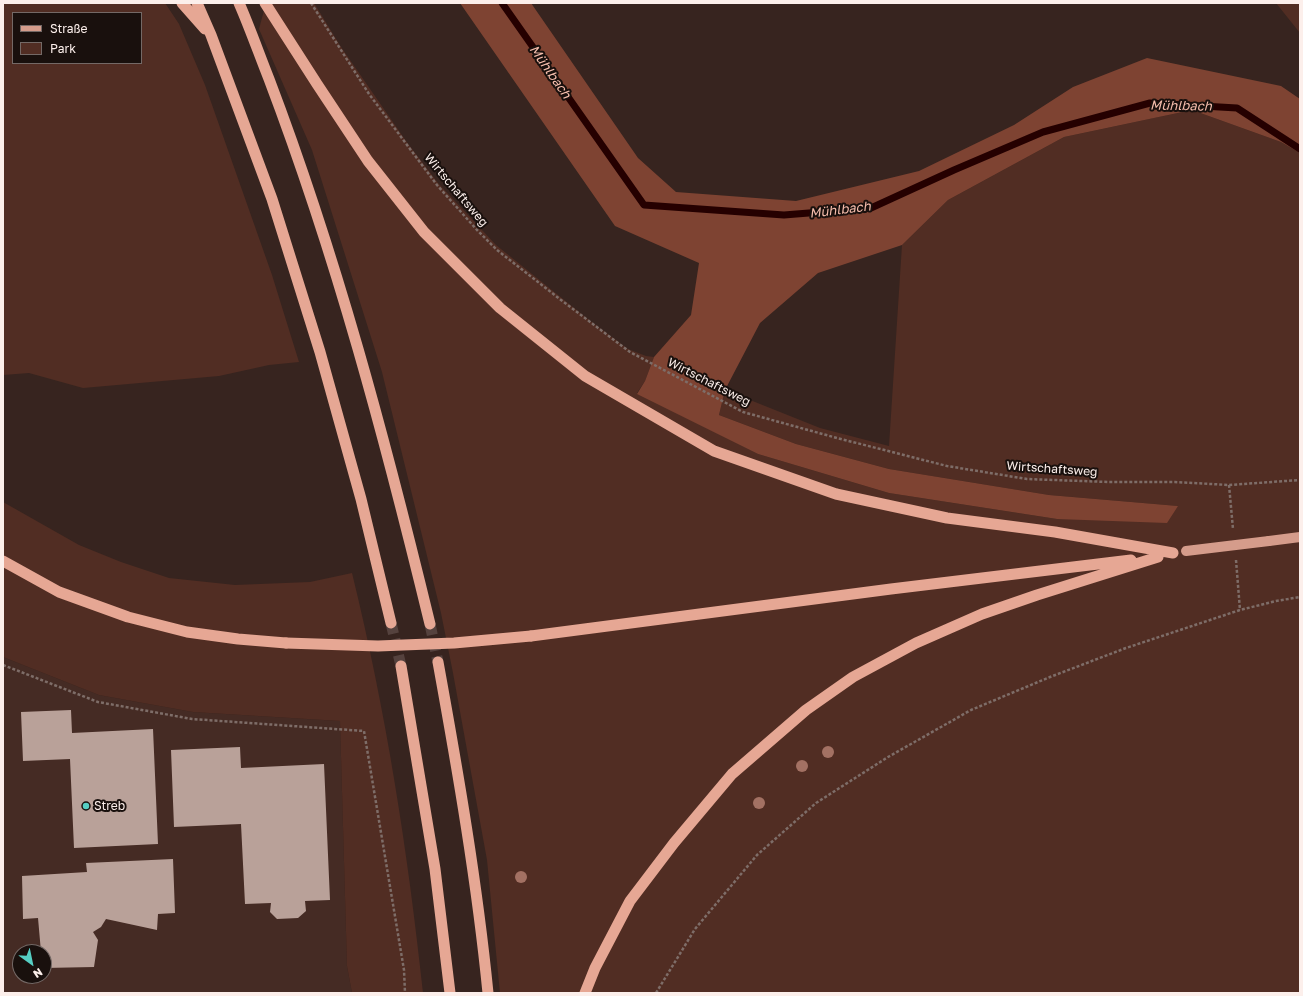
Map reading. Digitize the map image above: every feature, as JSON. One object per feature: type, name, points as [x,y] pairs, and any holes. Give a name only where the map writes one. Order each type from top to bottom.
[{"type":"highway","points":[[182,3],[211,35]]},
{"type":"highway","points":[[197,3],[211,35],[272,199],[320,352],[361,499],[391,623]]},
{"type":"highway","points":[[240,3],[288,131],[327,243],[358,344],[396,486],[430,624]]},
{"type":"highway","points":[[265,3],[368,161],[424,232],[500,308],[585,376],[714,451],[836,494],[947,518],[1055,532],[1173,553]]},
{"type":"highway","points":[[3,561],[59,592],[128,617],[187,632],[238,639],[286,643],[386,645],[454,643],[531,636],[891,589],[1158,557]]},
{"type":"highway","points":[[585,993],[595,968],[630,901],[674,843],[732,774],[806,710],[853,677],[916,642],[982,614],[1158,557]]},
{"type":"highway","points":[[438,662],[471,853],[488,993]]},
{"type":"highway","points":[[401,666],[435,869],[450,993]]},
{"type":"main road","points":[[1158,557],[1186,551],[1300,537]]},
{"type":"path","name":"Wirtschaftsweg","points":[[311,3],[369,94],[433,179],[477,230],[497,250],[630,352],[743,412],[947,466],[1027,479],[1108,482],[1175,482],[1229,485],[1300,480]]},
{"type":"path","points":[[656,993],[694,929],[757,855],[816,803],[888,757],[971,710],[1050,677],[1126,648],[1240,610],[1300,597]]},
{"type":"path","points":[[3,665],[98,702],[192,719],[364,731],[404,970],[405,993]]},
{"type":"shaded area","points":[[460,3],[531,3],[638,158],[676,192],[796,201],[919,171],[1014,125],[1073,87],[1147,58],[1281,86],[1300,99],[1300,153],[1281,142],[1192,110],[1064,137],[948,200],[902,245],[818,273],[760,323],[725,390],[719,415],[796,444],[889,469],[1049,495],[1178,506],[1167,523],[1057,519],[889,493],[758,454],[637,394],[645,381],[654,357],[691,315],[699,263],[615,226]]},
{"type":"shaded area","points":[[3,657],[99,695],[193,712],[340,721],[347,966],[352,993],[3,993]]},
{"type":"green space","points":[[3,3],[165,3],[179,24],[205,85],[272,275],[299,362],[269,365],[219,376],[83,388],[29,373],[3,375]]},
{"type":"green space","points":[[266,3],[314,3],[341,47],[406,141],[438,183],[496,245],[589,320],[628,349],[646,356],[654,357],[645,381],[637,393],[758,454],[889,493],[1057,519],[1178,506],[1049,495],[889,469],[796,444],[719,415],[725,390],[820,428],[889,446],[902,245],[948,200],[1064,137],[1192,110],[1281,142],[1300,153],[1300,993],[500,993],[487,860],[441,613],[382,372],[312,150],[259,29]]},
{"type":"green space","points":[[1276,3],[1300,3],[1300,33]]},
{"type":"green space","points":[[3,502],[79,545],[121,562],[169,578],[235,585],[310,582],[352,573],[375,677],[395,782],[423,993],[352,993],[347,966],[340,721],[193,712],[99,695],[3,657]]},
{"type":"building","points":[[71,710],[72,733],[153,729],[158,844],[74,848],[70,759],[23,761],[21,712]]},
{"type":"building","points":[[240,747],[241,768],[324,764],[330,900],[305,901],[306,911],[298,918],[277,919],[270,912],[271,903],[245,904],[241,824],[174,827],[171,750]]},
{"type":"building","points":[[173,859],[175,913],[158,914],[157,930],[106,919],[101,927],[93,932],[98,940],[94,967],[52,968],[52,944],[40,944],[38,918],[23,919],[22,876],[87,872],[86,863]]},
{"type":"waterway","name":"Mühlbach","points":[[502,3],[644,205],[784,215],[871,208],[954,170],[1043,132],[1150,103],[1237,108],[1300,149]]},
{"type":"tunnel","points":[[391,623],[401,666]]},
{"type":"tunnel","points":[[430,624],[438,662]]},
{"type":"place","name":"Streb","points":[[86,806]]}]
